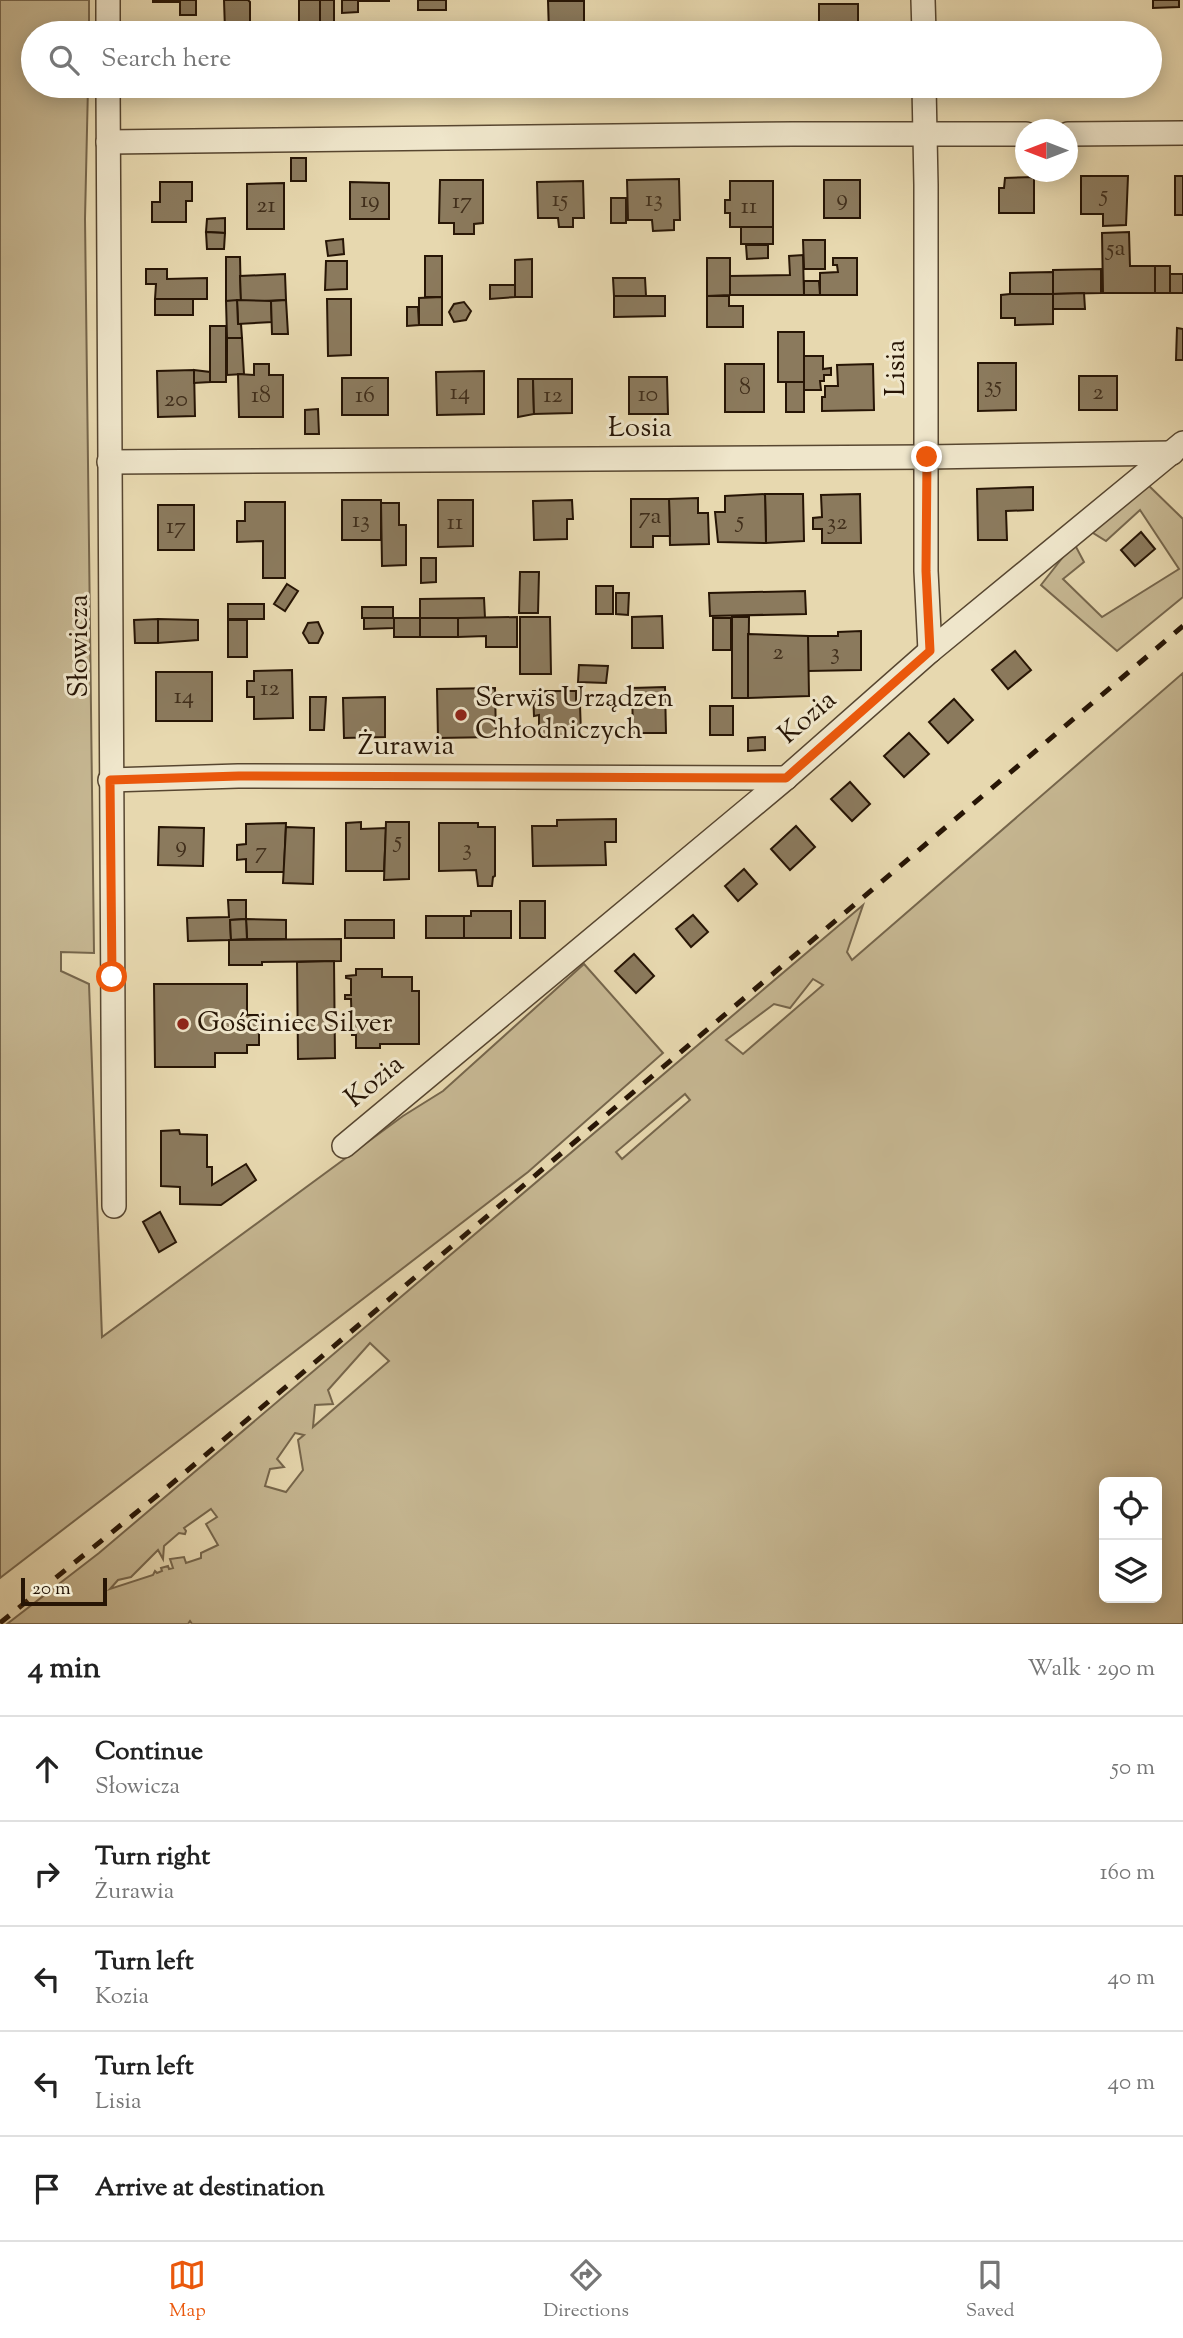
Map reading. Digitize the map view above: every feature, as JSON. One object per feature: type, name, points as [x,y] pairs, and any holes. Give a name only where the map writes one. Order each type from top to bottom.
[{"type":"street","points":[[108,0],[108,21]]},
{"type":"street","points":[[923,0],[924,21]]},
{"type":"street","name":"Słowicza","points":[[108,98],[114,1206]]},
{"type":"street","name":"Lisia","points":[[924,98],[926,571],[930,651]]},
{"type":"street","points":[[108,142],[1015,134]]},
{"type":"street","points":[[1078,134],[1183,134]]},
{"type":"street","name":"Łosia","points":[[109,462],[927,457],[1177,448]]},
{"type":"street","name":"Kozia","points":[[344,1146],[786,778],[930,651],[1177,448]]},
{"type":"street","name":"Żurawia","points":[[110,780],[239,776],[786,778]]},
{"type":"shaded area","points":[[0,0],[89,0],[89,21],[21,21],[21,98],[88,98],[85,219],[94,953],[61,952],[61,971],[89,984],[102,1337],[403,1116],[443,1091],[584,964],[663,1053],[528,1172],[0,1578]]},
{"type":"shaded area","points":[[1145,482],[1183,519],[1183,597],[1117,651],[1041,585],[1074,543],[1084,562],[1063,579],[1102,617],[1179,569],[1140,510],[1106,541],[1090,531]]},
{"type":"shaded area","points":[[1183,673],[1183,1624],[192,1624],[190,1621],[188,1624],[7,1624],[99,1553],[863,905],[847,952],[852,960]],"holes":[[[813,979],[823,985],[743,1054],[726,1040],[774,1004],[790,1008]],[[685,1094],[690,1100],[622,1159],[616,1152]],[[370,1343],[389,1361],[313,1427],[315,1405],[333,1404],[328,1390]],[[295,1433],[304,1435],[298,1440],[303,1470],[286,1492],[265,1486],[270,1469],[284,1467],[277,1459]],[[211,1509],[217,1517],[206,1524],[218,1545],[201,1553],[201,1558],[186,1563],[184,1557],[170,1559],[173,1568],[161,1568],[162,1571],[155,1571],[153,1575],[110,1589],[118,1580],[131,1577],[158,1550],[163,1559],[164,1546],[179,1533],[185,1534],[184,1528]]]},
{"type":"building","points":[[153,0],[196,0],[196,15],[180,15],[180,2]]},
{"type":"building","points":[[224,0],[250,2],[250,21],[225,21]]},
{"type":"building","points":[[299,0],[320,0],[320,21],[299,21]]},
{"type":"building","points":[[320,0],[334,0],[334,21],[320,21]]},
{"type":"building","points":[[342,0],[389,1],[358,1],[358,12],[342,13]]},
{"type":"building","points":[[418,0],[446,0],[446,10],[418,10]]},
{"type":"building","points":[[1153,0],[1179,0],[1179,7],[1153,8]]},
{"type":"building","points":[[548,1],[584,1],[584,21],[549,21]]},
{"type":"building","points":[[819,4],[858,4],[858,21],[819,21]]},
{"type":"building","points":[[291,158],[306,158],[306,181],[291,181]]},
{"type":"building","points":[[1081,176],[1128,176],[1126,225],[1103,226],[1103,214],[1081,214]]},
{"type":"building","points":[[1175,176],[1183,176],[1183,215],[1175,215]]},
{"type":"building","points":[[1005,178],[1015,178],[1015,182],[1034,182],[1034,213],[999,213],[999,188],[1004,188]]},
{"type":"building","points":[[679,179],[680,220],[674,220],[674,230],[653,231],[652,220],[628,220],[627,180]]},
{"type":"building","points":[[440,180],[483,180],[483,223],[474,224],[474,234],[454,234],[454,223],[439,223]]},
{"type":"building","points":[[824,180],[860,180],[860,218],[824,218]]},
{"type":"building","points":[[583,181],[584,218],[573,218],[573,227],[559,227],[558,218],[538,218],[537,182]]},
{"type":"building","points":[[730,181],[773,181],[773,227],[730,227],[730,213],[725,213],[725,200],[730,200]]},
{"type":"building","points":[[160,182],[192,182],[192,201],[186,201],[186,222],[152,222],[152,202],[160,202]]},
{"type":"building","points":[[350,182],[389,183],[389,219],[350,219]]},
{"type":"building","points":[[284,183],[284,229],[247,229],[247,184]]},
{"type":"building","points":[[611,198],[626,198],[626,223],[611,223]]},
{"type":"building","points":[[225,218],[225,233],[206,232],[207,219]]},
{"type":"building","points":[[741,227],[773,227],[773,244],[741,244]]},
{"type":"building","points":[[206,232],[225,233],[224,249],[207,249]]},
{"type":"building","points":[[1129,232],[1130,266],[1155,266],[1155,293],[1103,293],[1102,233]]},
{"type":"building","points":[[343,239],[344,254],[328,256],[326,241]]},
{"type":"building","points":[[803,240],[825,240],[825,269],[804,269]]},
{"type":"building","points":[[746,245],[768,245],[768,258],[747,259]]},
{"type":"building","points":[[803,255],[804,295],[730,295],[730,276],[790,275],[789,256]]},
{"type":"building","points":[[425,256],[442,256],[442,297],[425,297]]},
{"type":"building","points":[[226,257],[240,257],[241,302],[226,301]]},
{"type":"building","points":[[707,258],[730,258],[730,295],[707,296]]},
{"type":"building","points":[[833,258],[857,258],[857,295],[820,295],[820,273],[838,272],[837,265],[833,265]]},
{"type":"building","points":[[532,259],[532,297],[515,297],[515,260]]},
{"type":"building","points":[[326,261],[347,261],[347,289],[325,290]]},
{"type":"building","points":[[1155,266],[1170,266],[1170,293],[1155,293]]},
{"type":"building","points":[[146,269],[167,269],[167,279],[207,278],[207,299],[155,299],[156,284],[146,284]]},
{"type":"building","points":[[1101,269],[1101,293],[1053,294],[1053,270]]},
{"type":"building","points":[[1053,272],[1053,294],[1010,294],[1010,273]]},
{"type":"building","points":[[285,274],[286,300],[241,302],[240,276]]},
{"type":"building","points":[[1170,274],[1183,274],[1183,293],[1170,293]]},
{"type":"building","points":[[613,278],[645,278],[646,296],[614,296]]},
{"type":"building","points":[[804,281],[819,281],[820,295],[804,295]]},
{"type":"building","points":[[490,285],[515,285],[515,297],[490,299]]},
{"type":"building","points":[[1084,293],[1085,309],[1053,309],[1053,294]]},
{"type":"building","points":[[1053,294],[1053,324],[1015,325],[1015,318],[1001,318],[1001,295]]},
{"type":"building","points":[[614,296],[665,296],[665,316],[614,317]]},
{"type":"building","points":[[707,296],[729,296],[729,306],[743,306],[743,327],[707,327]]},
{"type":"building","points":[[442,297],[442,325],[419,325],[419,298]]},
{"type":"building","points":[[155,299],[193,299],[193,315],[155,315]]},
{"type":"building","points":[[327,299],[351,299],[351,355],[328,356]]},
{"type":"building","points":[[237,300],[271,301],[272,322],[238,324]]},
{"type":"building","points":[[237,300],[238,324],[241,324],[242,338],[227,338],[226,301]]},
{"type":"building","points":[[286,300],[288,334],[272,334],[271,301]]},
{"type":"building","points":[[464,302],[471,311],[466,320],[454,322],[449,312],[454,304]]},
{"type":"building","points":[[407,307],[418,307],[419,325],[407,326]]},
{"type":"building","points":[[210,326],[226,326],[226,382],[210,382]]},
{"type":"building","points":[[1177,328],[1183,329],[1183,360],[1176,360]]},
{"type":"building","points":[[778,332],[804,332],[804,382],[778,382]]},
{"type":"building","points":[[227,338],[242,338],[244,374],[227,375]]},
{"type":"building","points":[[804,356],[823,356],[823,369],[831,368],[831,375],[824,375],[824,381],[820,381],[821,390],[804,390]]},
{"type":"building","points":[[978,363],[1016,363],[1016,410],[978,411]]},
{"type":"building","points":[[254,364],[269,364],[269,375],[283,375],[283,417],[239,417],[238,374],[254,375]]},
{"type":"building","points":[[725,364],[764,364],[764,412],[725,412]]},
{"type":"building","points":[[873,364],[874,410],[822,411],[825,386],[838,386],[837,365]]},
{"type":"building","points":[[194,370],[195,416],[158,417],[157,371]]},
{"type":"building","points":[[194,370],[210,372],[210,382],[194,383]]},
{"type":"building","points":[[484,371],[484,414],[437,415],[436,372]]},
{"type":"building","points":[[1079,376],[1117,376],[1117,410],[1079,410]]},
{"type":"building","points":[[629,377],[667,377],[668,414],[629,414]]},
{"type":"building","points":[[342,378],[388,378],[388,415],[342,415]]},
{"type":"building","points":[[518,379],[533,379],[534,414],[518,417]]},
{"type":"building","points":[[533,379],[572,379],[572,413],[534,414]]},
{"type":"building","points":[[786,382],[804,382],[804,412],[786,412]]},
{"type":"building","points":[[318,409],[319,434],[305,434],[305,410]]},
{"type":"building","points":[[1033,487],[1033,510],[1006,511],[1007,540],[978,540],[977,489]]},
{"type":"building","points":[[765,494],[803,494],[804,541],[766,543]]},
{"type":"building","points":[[765,494],[766,543],[718,542],[715,512],[725,512],[725,496]]},
{"type":"building","points":[[860,494],[861,543],[822,543],[822,529],[813,529],[813,518],[822,517],[821,495]]},
{"type":"building","points":[[698,498],[698,513],[708,513],[709,544],[670,545],[669,499]]},
{"type":"building","points":[[631,499],[669,499],[670,536],[653,536],[653,547],[631,547]]},
{"type":"building","points":[[342,500],[381,500],[381,540],[342,540]]},
{"type":"building","points":[[438,500],[473,500],[473,546],[438,547]]},
{"type":"building","points":[[572,500],[573,519],[567,519],[567,539],[534,540],[533,501]]},
{"type":"building","points":[[245,502],[285,502],[285,578],[263,578],[263,541],[237,542],[237,521],[245,521]]},
{"type":"building","points":[[381,503],[399,503],[399,525],[406,525],[406,565],[382,566]]},
{"type":"building","points":[[158,505],[194,505],[194,550],[158,550]]},
{"type":"building","points":[[1141,532],[1155,549],[1135,566],[1121,550]]},
{"type":"building","points":[[421,558],[436,558],[436,582],[421,583]]},
{"type":"building","points":[[520,572],[539,572],[538,613],[519,613]]},
{"type":"building","points":[[287,584],[298,591],[285,611],[274,604]]},
{"type":"building","points":[[596,586],[613,586],[613,614],[596,614]]},
{"type":"building","points":[[805,591],[806,614],[710,616],[709,593]]},
{"type":"building","points":[[616,593],[629,593],[628,615],[616,614]]},
{"type":"building","points":[[484,598],[485,618],[420,618],[420,599]]},
{"type":"building","points":[[228,604],[264,604],[264,619],[228,619]]},
{"type":"building","points":[[362,607],[393,607],[393,618],[362,618]]},
{"type":"building","points":[[662,616],[663,648],[632,648],[632,617]]},
{"type":"building","points":[[517,617],[517,647],[486,647],[486,636],[458,637],[458,618]]},
{"type":"building","points":[[520,617],[550,617],[551,674],[520,674]]},
{"type":"building","points":[[732,617],[749,617],[748,698],[732,698]]},
{"type":"building","points":[[364,618],[394,618],[394,628],[364,629]]},
{"type":"building","points":[[394,618],[420,618],[420,637],[394,637]]},
{"type":"building","points":[[420,618],[458,618],[458,637],[420,637]]},
{"type":"building","points":[[713,618],[731,618],[731,650],[713,650]]},
{"type":"building","points":[[158,619],[198,620],[198,640],[158,643]]},
{"type":"building","points":[[158,619],[158,643],[135,643],[134,620]]},
{"type":"building","points":[[228,620],[247,620],[247,657],[228,657]]},
{"type":"building","points":[[318,622],[323,633],[318,643],[309,643],[303,633],[308,623]]},
{"type":"building","points":[[861,631],[861,670],[808,671],[808,636],[838,636],[838,632]]},
{"type":"building","points":[[748,634],[808,636],[809,696],[748,698]]},
{"type":"building","points":[[1015,651],[1031,670],[1008,689],[992,670]]},
{"type":"building","points":[[579,665],[608,666],[606,683],[578,682]]},
{"type":"building","points":[[292,670],[293,718],[254,719],[254,697],[247,697],[247,681],[254,681],[254,671]]},
{"type":"building","points":[[156,672],[212,672],[212,721],[156,721]]},
{"type":"building","points":[[665,687],[666,733],[633,733],[632,688]]},
{"type":"building","points":[[495,688],[496,737],[438,738],[437,689]]},
{"type":"building","points":[[533,691],[576,691],[576,706],[580,705],[581,734],[539,735],[539,715],[534,716]]},
{"type":"building","points":[[310,697],[326,697],[324,730],[310,730]]},
{"type":"building","points":[[385,697],[385,737],[344,738],[343,698]]},
{"type":"building","points":[[954,699],[973,720],[948,743],[929,722]]},
{"type":"building","points":[[710,706],[733,706],[733,735],[710,735]]},
{"type":"building","points":[[909,733],[929,754],[904,777],[884,756]]},
{"type":"building","points":[[765,737],[765,750],[748,751],[748,738]]},
{"type":"building","points":[[850,782],[870,804],[852,821],[831,799]]},
{"type":"building","points":[[616,819],[616,842],[605,842],[606,865],[533,866],[532,826],[557,826],[557,820]]},
{"type":"building","points":[[361,822],[361,829],[386,828],[384,871],[346,871],[346,823]]},
{"type":"building","points":[[386,822],[409,822],[409,879],[384,880]]},
{"type":"building","points":[[286,823],[284,872],[246,872],[246,859],[237,860],[237,845],[246,844],[246,824]]},
{"type":"building","points":[[439,823],[478,823],[478,827],[495,827],[495,876],[492,886],[478,886],[476,870],[439,871]]},
{"type":"building","points":[[796,826],[815,847],[790,870],[771,849]]},
{"type":"building","points":[[159,827],[204,828],[203,866],[158,865]]},
{"type":"building","points":[[286,827],[314,828],[313,884],[283,883]]},
{"type":"building","points":[[744,869],[757,884],[738,901],[725,886]]},
{"type":"building","points":[[228,900],[246,900],[246,919],[230,920],[231,940],[188,941],[187,918],[229,917]]},
{"type":"building","points":[[520,901],[545,901],[545,938],[520,938]]},
{"type":"building","points":[[471,911],[511,911],[511,938],[464,938],[464,916],[471,916]]},
{"type":"building","points":[[693,915],[708,932],[691,947],[676,929]]},
{"type":"building","points":[[426,916],[464,916],[464,938],[426,938]]},
{"type":"building","points":[[246,919],[286,920],[286,939],[247,939]]},
{"type":"building","points":[[246,919],[247,939],[231,940],[230,920]]},
{"type":"building","points":[[345,920],[394,920],[394,938],[345,938]]},
{"type":"building","points":[[341,939],[341,961],[229,965],[229,940]]},
{"type":"building","points":[[634,954],[654,976],[636,993],[615,971]]},
{"type":"building","points":[[334,961],[335,1058],[298,1059],[297,962]]},
{"type":"building","points":[[356,969],[382,969],[382,977],[412,977],[412,991],[419,991],[419,1044],[380,1044],[380,1048],[356,1048],[356,1035],[352,1035],[351,999],[345,999],[345,995],[351,995],[351,979],[346,976],[356,975]]},
{"type":"building","points":[[154,984],[247,984],[247,1015],[259,1015],[259,1045],[247,1045],[247,1053],[215,1053],[215,1067],[155,1067]]},
{"type":"building","points":[[179,1130],[180,1134],[207,1135],[207,1167],[212,1167],[212,1185],[246,1164],[256,1180],[221,1205],[180,1204],[180,1187],[161,1186],[161,1131]]},
{"type":"building","points":[[160,1212],[176,1242],[159,1252],[143,1222]]},
{"type":"railway","points":[[0,1623],[169,1486],[1183,626]]},
{"type":"place","name":"Serwis Urządzen Chłodniczych","points":[[461,715]]},
{"type":"place","name":"Gościniec Silver","points":[[183,1024]]},
{"type":"route","points":[[112,977],[110,780],[239,776],[786,778],[930,651],[926,571],[927,457]]}]
